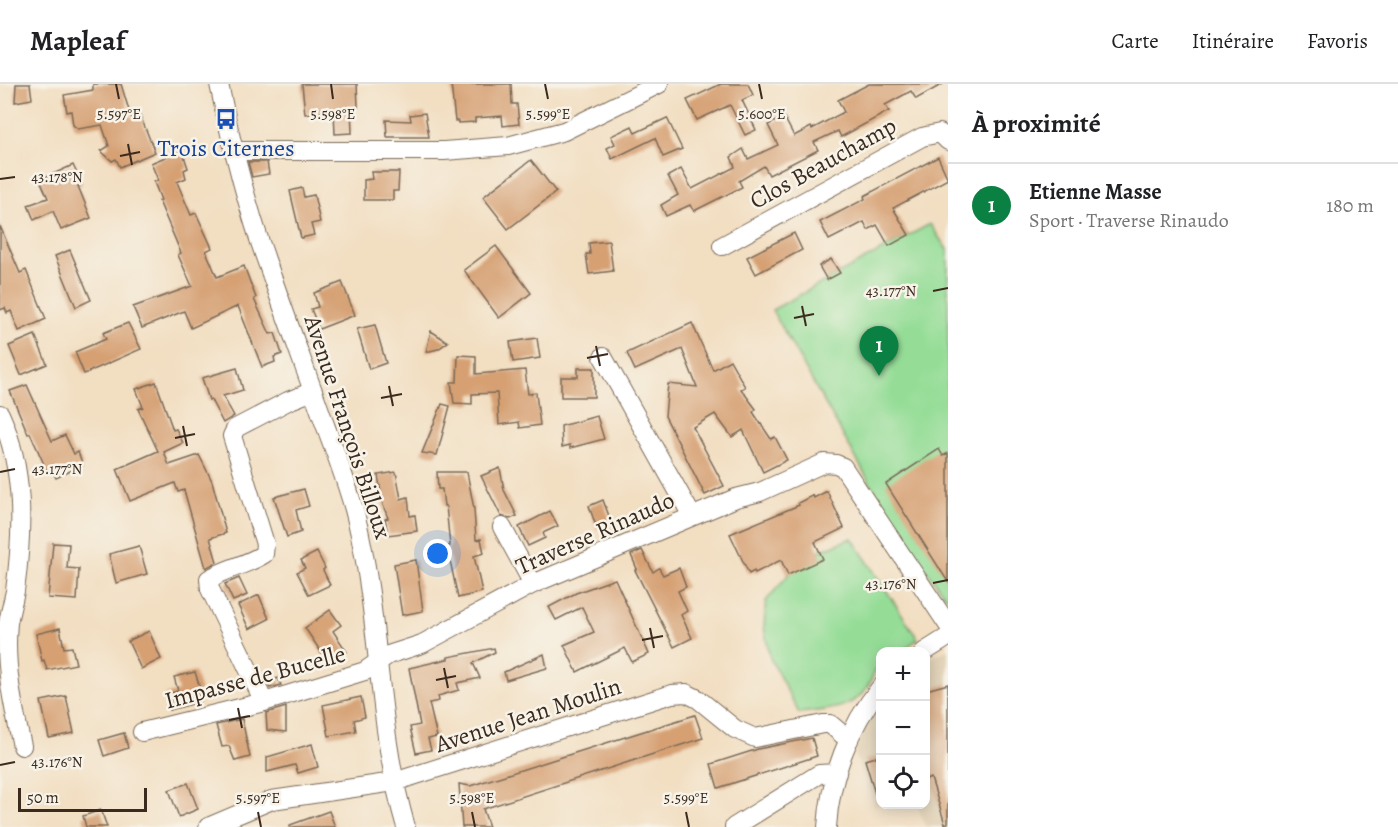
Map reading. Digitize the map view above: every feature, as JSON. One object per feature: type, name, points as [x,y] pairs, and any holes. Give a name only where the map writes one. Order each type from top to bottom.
[{"type":"street","name":"Avenue François Billoux","points":[[219,84],[238,172],[268,266],[356,515],[366,562],[394,782],[406,827]]},
{"type":"street","points":[[233,151],[444,151],[508,146],[564,131],[659,84]]},
{"type":"street","name":"Clos Beauchamp","points":[[722,246],[922,137],[940,133],[948,141]]},
{"type":"street","points":[[603,357],[692,516]]},
{"type":"street","points":[[264,702],[210,589],[209,579],[220,572],[253,561],[264,554],[265,544],[232,436],[236,428],[288,401],[314,391]]},
{"type":"street","points":[[0,414],[15,461],[19,493],[20,545],[15,592],[4,621],[9,676],[22,746]]},
{"type":"street","name":"Traverse Rinaudo","points":[[378,662],[388,655],[422,644],[532,584],[736,498],[760,492],[824,463],[843,467],[948,625]]},
{"type":"street","points":[[502,527],[532,584]]},
{"type":"street","points":[[930,648],[948,637]]},
{"type":"street","name":"Impasse de Bucelle","points":[[142,732],[264,702],[365,671],[378,662]]},
{"type":"street","name":"Avenue Jean Moulin","points":[[208,827],[272,800],[394,782],[672,694],[686,693],[698,699],[735,729],[755,738],[823,723],[830,724],[849,740]]},
{"type":"street","points":[[827,827],[837,773],[849,740],[876,694]]},
{"type":"street","points":[[734,827],[819,774],[837,773]]},
{"type":"shaded area","points":[[948,650],[948,827],[926,827],[919,809],[930,809],[930,657]]},
{"type":"shaded area","points":[[876,709],[875,806],[855,754],[866,725]]},
{"type":"green space","points":[[930,224],[948,251],[948,598],[890,518],[772,310]]},
{"type":"green space","points":[[852,538],[918,639],[907,647],[876,647],[876,670],[868,686],[855,700],[838,707],[799,713],[770,658],[764,627],[766,601],[788,575],[819,551]]},
{"type":"building","points":[[16,84],[30,84],[32,99],[15,102]]},
{"type":"building","points":[[93,84],[121,84],[131,117],[140,115],[155,152],[120,167],[116,159],[112,161],[101,151],[109,146],[102,125],[78,129],[73,125],[71,111],[67,112],[64,95],[93,90]]},
{"type":"building","points":[[302,84],[357,84],[358,107],[351,107],[352,133],[335,134],[334,111],[305,114]]},
{"type":"building","points":[[451,84],[511,84],[512,104],[517,104],[519,124],[503,126],[502,116],[475,118],[475,122],[458,123],[455,121]]},
{"type":"building","points":[[721,84],[748,84],[753,95],[742,100],[756,130],[745,135],[730,105],[697,120],[687,100]]},
{"type":"building","points":[[869,84],[943,84],[916,99],[911,91],[885,105],[889,111],[841,137],[838,131],[814,142],[818,150],[769,175],[764,166],[739,181],[742,187],[694,211],[690,205],[666,216],[661,205],[678,195],[668,176],[681,169],[692,189],[735,167],[731,157],[743,149],[748,159],[778,145],[768,125],[784,117],[794,136],[811,127],[812,129],[844,112],[838,100]]},
{"type":"building","points":[[425,113],[429,137],[387,137],[386,120],[411,121],[410,115]]},
{"type":"building","points":[[667,118],[682,149],[663,157],[655,138],[612,159],[607,148],[615,144],[611,136],[632,126],[635,133]]},
{"type":"building","points":[[182,150],[188,168],[184,170],[186,178],[177,182],[191,215],[196,213],[212,248],[206,251],[217,277],[244,266],[256,298],[254,299],[270,334],[275,333],[282,354],[274,357],[275,362],[262,367],[238,306],[191,328],[184,311],[142,328],[133,307],[192,286],[178,255],[181,253],[159,201],[161,200],[154,182],[158,180],[151,163]]},
{"type":"building","points":[[938,157],[948,179],[893,208],[909,235],[889,246],[877,225],[868,230],[864,222],[829,240],[820,222]]},
{"type":"building","points":[[531,160],[556,192],[508,229],[483,197]]},
{"type":"building","points":[[248,162],[267,162],[269,174],[252,177]]},
{"type":"building","points":[[73,165],[82,184],[78,186],[91,218],[61,230],[53,211],[34,220],[28,205],[48,198],[40,180]]},
{"type":"building","points":[[371,172],[399,172],[398,191],[393,191],[393,200],[364,200],[364,180],[372,179]]},
{"type":"building","points":[[302,188],[304,197],[314,195],[320,222],[311,224],[314,235],[301,238],[290,191]]},
{"type":"building","points":[[0,226],[20,273],[26,270],[46,319],[19,331],[11,311],[7,313],[5,308],[0,310]]},
{"type":"building","points":[[794,233],[802,250],[756,274],[747,257]]},
{"type":"building","points":[[609,241],[613,271],[589,274],[586,254],[590,254],[589,243]]},
{"type":"building","points":[[496,246],[531,293],[499,318],[464,270]]},
{"type":"building","points":[[70,250],[91,300],[76,307],[55,256]]},
{"type":"building","points":[[831,259],[840,273],[827,280],[819,266]]},
{"type":"building","points":[[342,282],[355,315],[319,329],[311,309],[318,307],[314,293]]},
{"type":"building","points":[[128,323],[141,349],[84,374],[75,352],[106,339],[103,333]]},
{"type":"building","points":[[692,323],[713,370],[730,360],[745,387],[741,389],[756,409],[753,412],[771,439],[775,437],[787,460],[763,472],[743,430],[732,437],[715,414],[693,427],[724,486],[705,495],[665,416],[668,384],[697,387],[682,349],[635,370],[627,353]]},
{"type":"building","points":[[375,325],[386,363],[369,369],[357,329]]},
{"type":"building","points":[[431,331],[448,342],[438,349],[426,352]]},
{"type":"building","points":[[35,335],[47,364],[21,375],[9,346]]},
{"type":"building","points":[[537,338],[540,358],[513,362],[510,342]]},
{"type":"building","points":[[458,355],[476,356],[476,374],[525,370],[528,394],[536,393],[540,425],[520,428],[519,422],[499,425],[497,393],[472,394],[472,404],[454,403],[451,382],[457,382]]},
{"type":"building","points":[[237,368],[243,390],[223,396],[234,416],[223,423],[209,400],[202,378]]},
{"type":"building","points":[[578,368],[594,368],[594,397],[561,397],[561,377],[578,377]]},
{"type":"building","points":[[156,382],[173,430],[176,429],[183,443],[164,452],[169,465],[199,455],[212,481],[226,533],[210,538],[217,562],[206,568],[184,490],[178,492],[175,483],[130,501],[117,469],[158,451],[138,409],[143,407],[136,389]]},
{"type":"building","points":[[27,385],[52,441],[65,435],[74,454],[78,452],[83,465],[56,478],[53,471],[48,473],[10,391]]},
{"type":"building","points":[[442,404],[450,406],[437,455],[422,453]]},
{"type":"building","points":[[597,416],[604,439],[570,448],[570,445],[562,447],[561,426]]},
{"type":"building","points":[[939,449],[943,456],[948,453],[948,582],[886,484]]},
{"type":"building","points":[[500,468],[504,490],[517,516],[510,519],[501,516],[481,476]]},
{"type":"building","points":[[396,472],[401,499],[408,497],[410,516],[415,515],[417,531],[388,535],[385,519],[388,518],[383,505],[378,475]]},
{"type":"building","points":[[437,472],[467,472],[474,509],[476,540],[481,539],[484,553],[474,556],[482,592],[458,598],[447,546],[450,546],[446,506],[444,506],[442,489],[438,489]]},
{"type":"building","points":[[304,489],[309,506],[296,510],[301,532],[287,537],[274,497]]},
{"type":"building","points":[[827,491],[844,528],[815,542],[823,559],[788,575],[781,560],[749,574],[730,534],[799,505],[798,503],[813,495],[814,498]]},
{"type":"building","points":[[603,500],[612,524],[597,529],[589,506]]},
{"type":"building","points":[[550,511],[558,526],[543,533],[545,538],[528,546],[519,527]]},
{"type":"building","points":[[53,543],[69,544],[67,568],[79,569],[77,600],[48,598]]},
{"type":"building","points":[[139,546],[147,574],[116,583],[109,554]]},
{"type":"building","points":[[642,550],[653,572],[659,568],[663,575],[679,568],[686,587],[678,591],[687,611],[681,615],[692,638],[674,647],[635,570],[637,569],[631,555]]},
{"type":"building","points":[[317,552],[330,585],[309,595],[297,572],[305,568],[301,560]]},
{"type":"building","points":[[416,560],[423,611],[402,615],[394,564]]},
{"type":"building","points":[[239,578],[247,595],[233,601],[225,584]]},
{"type":"building","points":[[615,579],[649,654],[632,662],[625,648],[577,672],[564,645],[594,632],[582,607],[556,620],[549,607],[576,593]]},
{"type":"building","points":[[259,595],[269,619],[249,629],[238,605]]},
{"type":"building","points":[[330,610],[341,625],[333,631],[347,652],[329,664],[305,628]]},
{"type":"building","points":[[60,628],[64,648],[72,647],[76,664],[47,670],[44,660],[42,661],[36,634]]},
{"type":"building","points":[[149,631],[161,659],[141,669],[128,641]]},
{"type":"building","points":[[494,648],[495,652],[473,663],[480,678],[457,683],[459,690],[438,696],[439,701],[429,703],[437,737],[428,739],[431,750],[416,753],[410,727],[420,725],[409,668]]},
{"type":"building","points":[[544,654],[547,668],[506,680],[504,672]]},
{"type":"building","points":[[195,672],[201,691],[197,692],[200,702],[169,710],[165,695],[178,691],[174,677]]},
{"type":"building","points":[[278,678],[281,685],[270,688],[267,683]]},
{"type":"building","points":[[948,684],[948,823],[945,824],[930,778],[930,689]]},
{"type":"building","points":[[66,696],[74,733],[49,738],[41,701]]},
{"type":"building","points":[[361,697],[365,717],[354,720],[356,731],[329,736],[323,705]]},
{"type":"building","points":[[286,707],[286,732],[267,730],[266,713]]},
{"type":"building","points":[[695,715],[703,738],[483,809],[489,827],[462,827],[459,784],[470,786]]},
{"type":"building","points":[[242,719],[250,757],[235,761],[229,746],[222,747],[216,725]]},
{"type":"building","points":[[124,733],[128,748],[104,756],[99,740]]},
{"type":"building","points":[[812,738],[817,756],[718,788],[711,764],[758,749]]},
{"type":"building","points":[[312,744],[318,767],[298,773],[295,765],[267,772],[267,757]]},
{"type":"building","points":[[876,757],[876,797],[865,760]]},
{"type":"building","points":[[188,783],[198,809],[179,817],[169,790]]},
{"type":"building","points":[[101,810],[107,827],[86,827],[83,816]]},
{"type":"building","points":[[329,811],[335,827],[290,827],[290,825]]},
{"type":"place","name":"Trois Citernes","points":[[226,119]]},
{"type":"place","name":"Etienne Masse","points":[[879,376]]}]
